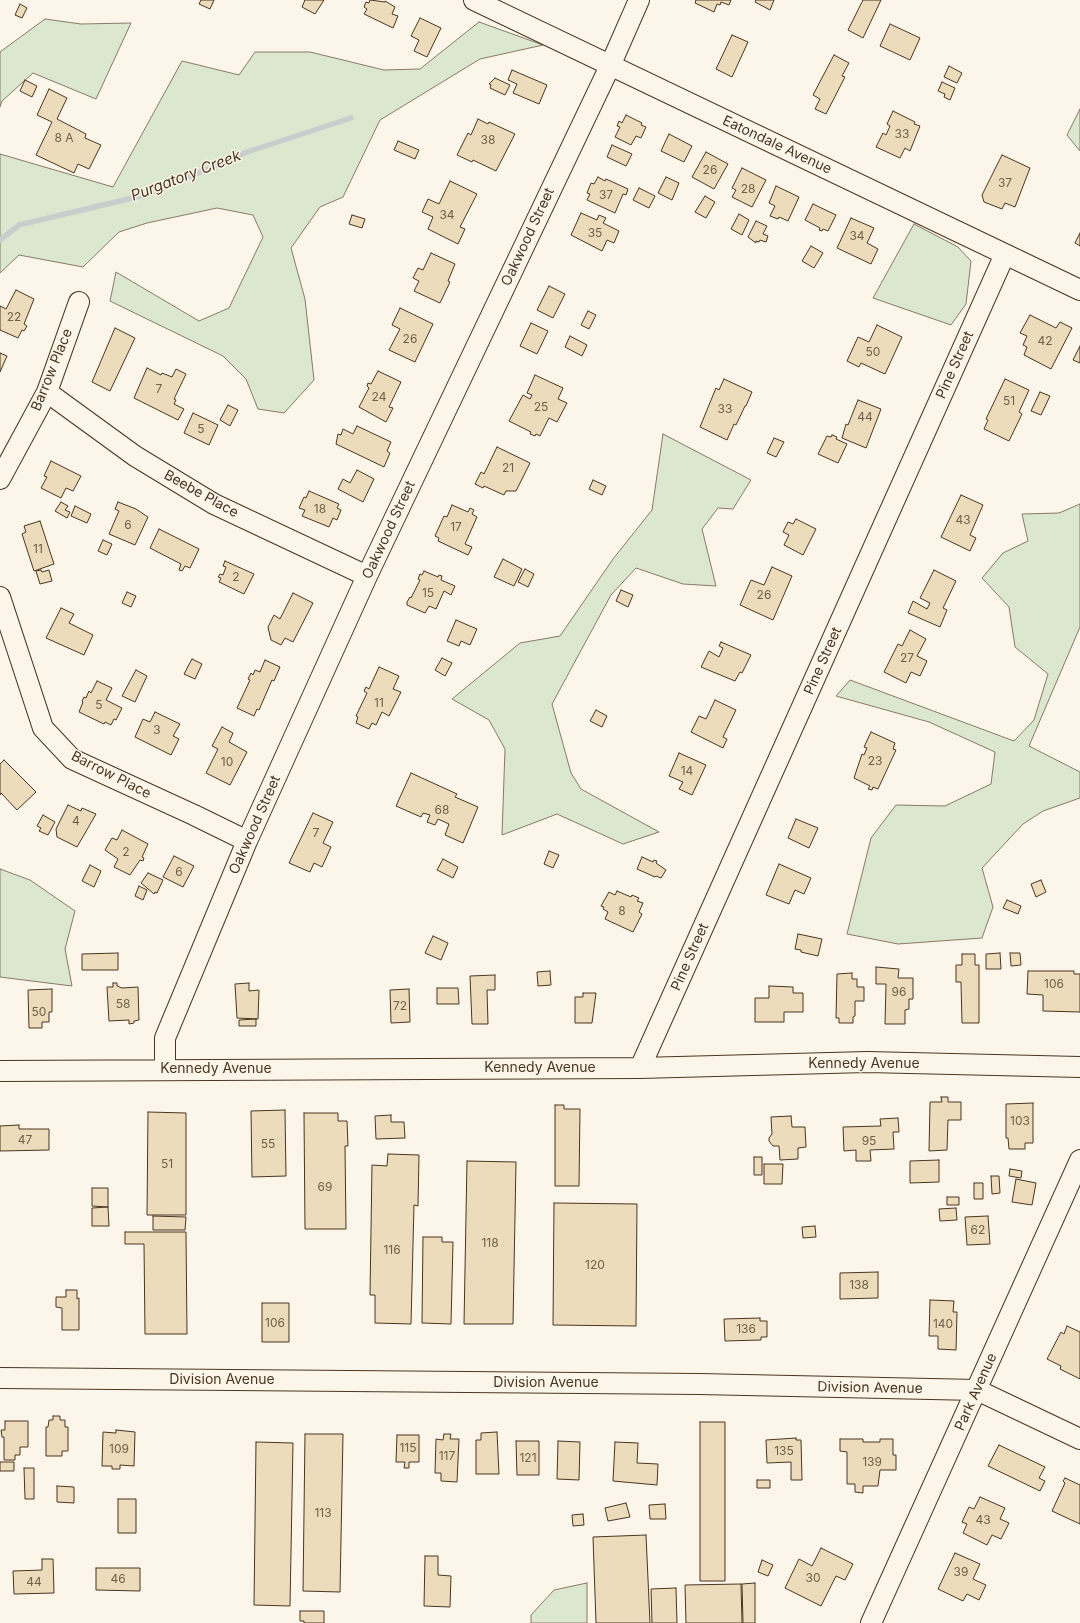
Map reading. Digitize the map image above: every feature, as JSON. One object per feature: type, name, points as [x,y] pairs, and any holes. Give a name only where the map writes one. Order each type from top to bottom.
[{"type":"street","name":"Eatondale Avenue","points":[[474,0],[1080,290]]},
{"type":"street","name":"Oakwood Street","points":[[164,1069],[165,1038],[247,841],[367,576],[610,66],[639,0]]},
{"type":"street","name":"Pine Street","points":[[640,1068],[1005,254]]},
{"type":"street","name":"Barrow Place","points":[[0,480],[47,392],[79,302]]},
{"type":"street","name":"Beebe Place","points":[[47,392],[135,456],[214,504],[367,576]]},
{"type":"street","name":"Barrow Place","points":[[0,597],[43,728],[72,759],[247,841]]},
{"type":"street","name":"Kennedy Avenue","points":[[0,1071],[164,1069],[640,1068],[868,1062],[1080,1067]]},
{"type":"street","name":"Park Avenue","points":[[871,1623],[1080,1160]]},
{"type":"street","name":"Division Avenue","points":[[0,1378],[699,1384],[977,1390],[1080,1439]]},
{"type":"green space","points":[[45,19],[81,24],[131,23],[96,99],[33,73],[2,101],[0,107],[0,52]]},
{"type":"green space","points":[[479,22],[543,45],[480,59],[380,120],[343,197],[320,207],[291,248],[305,299],[314,380],[284,413],[258,409],[246,379],[223,356],[110,301],[116,272],[199,321],[229,308],[263,237],[253,215],[217,208],[147,223],[119,232],[83,267],[19,255],[0,273],[0,154],[113,187],[182,61],[239,75],[255,52],[310,52],[384,70],[420,69]]},
{"type":"green space","points":[[1080,109],[1080,151],[1067,135]]},
{"type":"green space","points":[[914,224],[958,247],[971,261],[966,304],[951,325],[873,298]]},
{"type":"green space","points":[[663,434],[751,480],[733,509],[718,508],[702,529],[716,586],[683,584],[636,568],[611,595],[552,704],[571,773],[581,789],[659,832],[623,844],[557,814],[502,835],[505,749],[489,720],[452,699],[520,643],[560,636],[613,559],[652,510]]},
{"type":"green space","points":[[1080,504],[1080,627],[1029,746],[1080,772],[1080,798],[1043,811],[1023,824],[982,868],[993,907],[982,938],[898,944],[847,934],[871,838],[896,805],[945,806],[991,784],[995,752],[929,722],[836,696],[850,680],[1014,741],[1034,720],[1048,674],[1015,647],[1009,607],[982,578],[1003,553],[1028,541],[1022,514],[1059,513]]},
{"type":"green space","points":[[0,869],[30,880],[75,911],[65,949],[72,986],[0,977]]},
{"type":"green space","points":[[587,1583],[587,1623],[531,1623],[531,1615],[554,1590]]},
{"type":"building","points":[[201,0],[214,0],[210,9],[199,4]]},
{"type":"building","points":[[305,0],[324,0],[315,14],[302,7]]},
{"type":"building","points":[[370,0],[385,1],[395,7],[392,14],[398,16],[393,28],[364,14],[367,9],[364,7],[366,2],[369,3]]},
{"type":"building","points":[[696,0],[731,0],[729,5],[721,2],[720,5],[717,4],[714,12],[695,3]]},
{"type":"building","points":[[756,0],[774,0],[770,10],[755,2]]},
{"type":"building","points":[[863,0],[881,0],[863,38],[848,30]]},
{"type":"building","points":[[20,4],[27,8],[22,18],[15,15]]},
{"type":"building","points":[[420,18],[441,28],[427,57],[414,51],[419,40],[411,36]]},
{"type":"building","points":[[890,24],[920,38],[910,60],[880,46]]},
{"type":"building","points":[[732,35],[748,42],[732,77],[716,69]]},
{"type":"building","points":[[834,55],[849,63],[842,76],[845,77],[826,114],[815,109],[820,99],[813,95]]},
{"type":"building","points":[[949,66],[962,73],[957,83],[944,77]]},
{"type":"building","points":[[512,70],[547,85],[539,104],[513,93],[517,84],[508,80]]},
{"type":"building","points":[[495,78],[510,85],[505,95],[490,88],[491,85],[489,84]]},
{"type":"building","points":[[25,80],[37,86],[32,97],[20,91]]},
{"type":"building","points":[[942,82],[955,88],[950,100],[944,97],[945,94],[938,91]]},
{"type":"building","points":[[49,89],[67,98],[57,119],[86,134],[85,138],[101,145],[89,169],[78,164],[74,173],[36,155],[52,122],[37,115]]},
{"type":"building","points":[[893,111],[920,126],[910,151],[905,148],[900,158],[876,147],[883,133],[886,135],[890,126],[887,124]]},
{"type":"building","points":[[626,115],[642,123],[641,125],[646,127],[641,138],[636,136],[631,145],[615,137],[620,127],[617,126],[619,121],[622,123]]},
{"type":"building","points":[[478,119],[488,124],[489,122],[515,134],[496,171],[473,160],[472,162],[457,155],[468,133],[471,135]]},
{"type":"building","points":[[669,134],[692,146],[684,162],[661,151]]},
{"type":"building","points":[[398,141],[419,150],[415,159],[394,150]]},
{"type":"building","points":[[612,145],[632,154],[626,166],[607,157]]},
{"type":"building","points":[[706,152],[728,164],[714,189],[692,177]]},
{"type":"building","points":[[1002,155],[1030,168],[1015,207],[1005,203],[1002,209],[984,202],[982,195]]},
{"type":"building","points":[[742,168],[766,180],[752,207],[732,197],[736,190],[732,188]]},
{"type":"building","points":[[598,177],[628,189],[626,195],[623,194],[615,213],[587,200],[590,194],[587,193],[591,183],[594,184]]},
{"type":"building","points":[[666,177],[679,183],[672,200],[658,193]]},
{"type":"building","points":[[450,181],[477,194],[460,227],[465,229],[458,244],[428,229],[433,217],[422,212],[428,199],[439,204]]},
{"type":"building","points":[[776,186],[799,197],[788,221],[779,217],[778,219],[770,216],[775,206],[769,203]]},
{"type":"building","points":[[639,188],[655,196],[649,208],[633,200]]},
{"type":"building","points":[[705,196],[715,202],[706,218],[695,212]]},
{"type":"building","points":[[813,204],[836,215],[828,231],[823,229],[822,231],[819,230],[820,228],[805,220]]},
{"type":"building","points":[[581,213],[597,220],[599,215],[606,218],[603,223],[619,231],[614,243],[607,240],[602,251],[571,235]]},
{"type":"building","points":[[739,214],[749,220],[742,235],[731,229]]},
{"type":"building","points":[[352,215],[365,219],[362,228],[349,224]]},
{"type":"building","points":[[851,218],[874,228],[867,243],[878,249],[871,264],[837,248]]},
{"type":"building","points":[[756,221],[767,226],[763,234],[768,236],[766,242],[760,240],[759,242],[756,241],[756,243],[748,237]]},
{"type":"building","points":[[1080,233],[1080,246],[1075,243]]},
{"type":"building","points":[[811,246],[823,253],[814,268],[802,261]]},
{"type":"building","points":[[431,253],[455,264],[448,281],[450,282],[440,303],[414,291],[419,281],[413,278],[418,268],[423,270]]},
{"type":"building","points":[[549,286],[565,294],[553,318],[537,310]]},
{"type":"building","points":[[16,290],[34,299],[24,324],[27,326],[24,331],[22,330],[18,338],[0,330],[0,306],[6,309]]},
{"type":"building","points":[[400,308],[433,324],[415,362],[389,350],[400,329],[392,325]]},
{"type":"building","points":[[588,311],[596,315],[589,329],[581,325]]},
{"type":"building","points":[[1030,315],[1056,328],[1060,322],[1072,328],[1051,369],[1024,355],[1027,347],[1023,345],[1027,336],[1020,333]]},
{"type":"building","points":[[531,323],[548,331],[537,354],[520,346]]},
{"type":"building","points":[[877,325],[902,337],[885,374],[861,363],[859,367],[847,361],[858,337],[869,342]]},
{"type":"building","points":[[115,328],[135,338],[110,391],[92,382]]},
{"type":"building","points":[[570,336],[587,345],[582,356],[565,347]]},
{"type":"building","points":[[1080,346],[1080,363],[1073,360]]},
{"type":"building","points":[[0,353],[7,356],[0,372]]},
{"type":"building","points":[[147,368],[161,375],[162,373],[172,377],[176,369],[186,374],[174,399],[176,400],[174,404],[184,409],[178,420],[134,398]]},
{"type":"building","points":[[378,371],[401,382],[389,407],[393,408],[386,422],[359,407],[369,388],[367,386],[368,383],[371,384]]},
{"type":"building","points":[[535,375],[563,388],[558,399],[567,403],[557,422],[549,418],[540,436],[530,434],[531,432],[509,421],[523,395],[530,399],[532,395],[527,393]]},
{"type":"building","points":[[724,379],[752,392],[727,440],[700,427],[716,388],[719,390]]},
{"type":"building","points":[[1005,379],[1029,390],[1019,412],[1022,414],[1009,441],[984,429],[988,420],[986,419]]},
{"type":"building","points":[[1040,392],[1050,396],[1041,415],[1031,411]]},
{"type":"building","points":[[858,400],[881,409],[866,448],[842,438],[846,424],[848,425]]},
{"type":"building","points":[[228,405],[238,410],[230,426],[220,420]]},
{"type":"building","points":[[193,413],[218,425],[209,445],[184,433]]},
{"type":"building","points":[[357,426],[391,442],[387,451],[390,453],[384,467],[336,444],[338,434],[341,435],[343,429],[353,434]]},
{"type":"building","points":[[832,435],[837,437],[836,439],[847,444],[838,463],[818,454],[827,436],[831,437]]},
{"type":"building","points":[[774,438],[784,442],[776,457],[767,453]]},
{"type":"building","points":[[497,447],[530,463],[516,491],[506,491],[504,495],[484,486],[483,488],[475,484],[481,472],[484,474]]},
{"type":"building","points":[[51,461],[81,476],[73,491],[66,488],[61,498],[41,488],[47,477],[44,476]]},
{"type":"building","points":[[357,470],[374,479],[363,502],[338,489],[343,479],[350,483]]},
{"type":"building","points":[[593,480],[606,486],[602,495],[589,489]]},
{"type":"building","points":[[309,491],[339,504],[337,508],[341,510],[337,520],[333,518],[329,527],[302,516],[305,510],[299,508],[304,497],[306,498]]},
{"type":"building","points":[[961,495],[983,505],[970,535],[976,538],[970,551],[941,537]]},
{"type":"building","points":[[61,502],[68,506],[65,510],[70,512],[67,518],[55,511]]},
{"type":"building","points":[[118,502],[136,509],[148,517],[135,545],[109,534],[119,511],[115,509]]},
{"type":"building","points":[[452,505],[468,512],[470,508],[474,510],[472,514],[477,517],[465,544],[472,547],[468,555],[438,541],[439,538],[435,536],[444,516],[447,517]]},
{"type":"building","points":[[75,506],[91,514],[87,523],[71,516]]},
{"type":"building","points":[[796,519],[816,529],[803,555],[784,545],[789,535],[783,532],[788,522],[793,524]]},
{"type":"building","points":[[40,521],[54,564],[34,571],[22,534],[26,532],[24,526]]},
{"type":"building","points":[[159,529],[199,549],[190,568],[185,566],[182,571],[179,570],[181,564],[150,548]]},
{"type":"building","points":[[103,540],[112,544],[107,555],[98,551]]},
{"type":"building","points":[[503,559],[522,569],[514,586],[494,577]]},
{"type":"building","points":[[225,561],[254,574],[244,594],[219,582],[221,578],[218,577],[220,574],[223,575],[226,567],[223,566]]},
{"type":"building","points":[[772,567],[792,576],[773,620],[740,605],[751,580],[764,585]]},
{"type":"building","points":[[525,569],[534,574],[528,587],[518,582]]},
{"type":"building","points":[[41,570],[42,572],[49,570],[52,581],[40,584],[36,571]]},
{"type":"building","points":[[934,570],[956,581],[943,608],[947,610],[940,627],[908,613],[913,601],[927,609],[930,603],[920,598]]},
{"type":"building","points":[[424,571],[438,577],[439,575],[442,576],[441,580],[455,586],[451,595],[444,591],[436,609],[429,606],[425,613],[407,605],[407,602],[410,597],[411,598],[420,580],[418,579],[420,574],[422,575]]},
{"type":"building","points":[[621,590],[633,595],[628,607],[616,601]]},
{"type":"building","points":[[127,592],[136,596],[131,607],[122,603]]},
{"type":"building","points":[[293,593],[313,603],[293,642],[285,638],[281,645],[271,640],[268,627],[274,615],[280,619]]},
{"type":"building","points":[[61,608],[74,614],[69,623],[93,635],[84,655],[46,638]]},
{"type":"building","points":[[456,620],[477,629],[470,645],[461,641],[459,646],[447,641]]},
{"type":"building","points":[[910,630],[926,639],[917,656],[927,661],[920,676],[911,672],[906,683],[884,672],[898,644],[902,646]]},
{"type":"building","points":[[721,642],[751,655],[742,673],[740,672],[735,681],[701,667],[709,651],[719,657],[723,648],[719,646]]},
{"type":"building","points":[[442,658],[452,663],[445,676],[435,670]]},
{"type":"building","points":[[192,659],[202,664],[195,679],[184,674]]},
{"type":"building","points":[[265,660],[280,667],[274,681],[272,680],[259,710],[257,709],[254,716],[237,708],[250,680],[248,679],[251,673],[253,675],[255,670],[260,672]]},
{"type":"building","points":[[379,667],[399,676],[393,689],[401,692],[389,716],[382,712],[376,725],[372,723],[369,729],[356,723],[358,717],[356,716],[367,693],[364,691],[366,687],[369,689]]},
{"type":"building","points":[[136,670],[147,676],[135,702],[122,696]]},
{"type":"building","points":[[97,681],[112,688],[106,700],[122,708],[116,720],[114,719],[111,725],[105,722],[104,724],[79,712],[84,697],[86,698],[89,691],[91,693]]},
{"type":"building","points":[[715,700],[736,710],[723,737],[727,739],[723,748],[691,732],[699,716],[706,719]]},
{"type":"building","points":[[596,710],[607,716],[602,727],[590,721]]},
{"type":"building","points":[[155,712],[180,724],[173,736],[179,739],[171,755],[135,737],[143,719],[150,722]]},
{"type":"building","points":[[222,727],[233,733],[229,742],[247,752],[230,785],[206,773],[218,749],[212,746]]},
{"type":"building","points":[[871,732],[895,743],[893,749],[896,750],[878,789],[873,787],[872,790],[868,789],[870,786],[854,778],[862,754],[864,755],[867,748],[864,747]]},
{"type":"building","points":[[679,753],[706,765],[692,795],[679,789],[683,782],[669,776]]},
{"type":"building","points":[[4,760],[36,792],[17,810],[1,793],[0,795],[0,764]]},
{"type":"building","points":[[411,773],[457,794],[455,797],[478,807],[463,843],[445,835],[449,824],[438,819],[435,825],[427,822],[430,815],[423,813],[421,817],[396,806]]},
{"type":"building","points":[[68,805],[81,811],[82,808],[96,814],[77,847],[57,837],[56,829]]},
{"type":"building","points":[[313,813],[333,822],[323,843],[331,847],[322,867],[314,863],[310,872],[289,863]]},
{"type":"building","points":[[43,815],[55,822],[48,835],[39,831],[41,828],[37,826]]},
{"type":"building","points":[[796,819],[818,828],[809,848],[788,838]]},
{"type":"building","points":[[122,830],[148,844],[142,857],[144,858],[143,861],[140,860],[130,875],[114,867],[118,859],[105,850],[112,838],[117,840]]},
{"type":"building","points":[[549,851],[559,855],[553,868],[544,864]]},
{"type":"building","points":[[174,856],[194,866],[183,887],[163,877]]},
{"type":"building","points":[[642,857],[653,862],[654,860],[657,861],[656,863],[666,870],[661,878],[637,869]]},
{"type":"building","points":[[443,859],[458,867],[453,878],[437,870]]},
{"type":"building","points":[[779,864],[811,878],[804,894],[795,890],[789,904],[766,895]]},
{"type":"building","points":[[90,865],[101,871],[94,887],[82,881]]},
{"type":"building","points":[[148,873],[163,880],[157,893],[155,892],[154,894],[141,883]]},
{"type":"building","points":[[1041,880],[1046,892],[1036,897],[1031,884]]},
{"type":"building","points":[[139,886],[147,890],[143,900],[135,896]]},
{"type":"building","points":[[617,891],[631,897],[632,895],[639,898],[637,901],[643,903],[639,912],[642,914],[633,932],[605,919],[608,912],[601,906],[609,892],[615,895]]},
{"type":"building","points":[[1007,900],[1021,906],[1018,914],[1003,908]]},
{"type":"building","points":[[798,934],[822,939],[818,956],[795,949]]},
{"type":"building","points":[[433,936],[448,943],[441,960],[425,953]]},
{"type":"building","points":[[118,953],[118,970],[82,970],[82,954]]},
{"type":"building","points":[[1000,953],[1001,969],[986,969],[986,954]]},
{"type":"building","points":[[1010,953],[1020,953],[1021,965],[1011,966]]},
{"type":"building","points":[[962,954],[975,954],[975,965],[979,965],[979,1023],[962,1023],[961,982],[956,982],[956,965],[962,965]]},
{"type":"building","points":[[876,967],[899,969],[898,978],[913,978],[913,999],[909,999],[909,1009],[905,1010],[905,1024],[885,1024],[886,984],[876,984]]},
{"type":"building","points":[[550,971],[551,985],[538,986],[537,972]]},
{"type":"building","points":[[1028,971],[1074,971],[1074,974],[1080,974],[1080,1012],[1043,1011],[1043,995],[1027,994]]},
{"type":"building","points":[[852,973],[852,979],[857,979],[857,987],[864,987],[864,1001],[855,1001],[855,1016],[853,1017],[853,1023],[839,1023],[839,1018],[836,1018],[837,974]]},
{"type":"building","points":[[495,975],[495,990],[487,990],[488,1024],[472,1024],[470,976]]},
{"type":"building","points":[[113,983],[117,983],[117,986],[122,988],[138,987],[139,1020],[129,1024],[129,1020],[109,1021],[107,987],[113,987]]},
{"type":"building","points":[[249,983],[249,991],[259,990],[258,1019],[237,1018],[235,984]]},
{"type":"building","points":[[769,986],[793,987],[793,993],[803,993],[803,1012],[784,1012],[784,1022],[755,1022],[755,998],[769,998]]},
{"type":"building","points":[[437,988],[458,988],[459,1004],[437,1004]]},
{"type":"building","points":[[52,989],[52,1012],[49,1012],[49,1022],[42,1022],[42,1028],[29,1028],[28,990]]},
{"type":"building","points":[[409,989],[410,1022],[391,1023],[390,990]]},
{"type":"building","points":[[583,993],[596,993],[592,1023],[575,1023],[575,997],[583,997]]},
{"type":"building","points":[[256,1019],[256,1026],[239,1026],[239,1020]]},
{"type":"building","points":[[941,1097],[948,1097],[948,1102],[961,1102],[961,1120],[948,1120],[947,1150],[929,1151],[930,1102],[942,1102]]},
{"type":"building","points":[[1033,1103],[1033,1143],[1025,1143],[1025,1149],[1009,1149],[1008,1138],[1006,1138],[1006,1104]]},
{"type":"building","points":[[555,1105],[564,1105],[564,1109],[580,1109],[579,1186],[555,1186]]},
{"type":"building","points":[[285,1110],[286,1176],[252,1177],[251,1111]]},
{"type":"building","points":[[148,1112],[186,1113],[186,1215],[147,1215]]},
{"type":"building","points":[[304,1113],[338,1113],[338,1121],[347,1121],[348,1146],[345,1146],[346,1229],[305,1229]]},
{"type":"building","points":[[391,1115],[391,1122],[404,1122],[405,1138],[376,1139],[375,1116]]},
{"type":"building","points":[[791,1116],[792,1127],[805,1127],[806,1147],[798,1148],[798,1159],[780,1160],[779,1146],[773,1146],[769,1141],[772,1134],[771,1117]]},
{"type":"building","points":[[898,1118],[899,1132],[893,1132],[894,1149],[870,1150],[871,1161],[856,1161],[856,1150],[844,1151],[843,1127],[881,1126],[880,1119]]},
{"type":"building","points":[[19,1125],[19,1129],[49,1129],[49,1150],[0,1151],[0,1126]]},
{"type":"building","points":[[388,1154],[419,1155],[418,1206],[414,1205],[411,1324],[375,1323],[375,1295],[370,1295],[372,1165],[387,1166]]},
{"type":"building","points":[[754,1157],[762,1157],[762,1175],[754,1175]]},
{"type":"building","points":[[939,1160],[939,1182],[910,1183],[910,1161]]},
{"type":"building","points":[[467,1161],[516,1162],[513,1324],[464,1324]]},
{"type":"building","points":[[764,1164],[783,1164],[782,1184],[764,1184]]},
{"type":"building","points":[[1010,1169],[1022,1171],[1021,1178],[1009,1176]]},
{"type":"building","points":[[991,1176],[999,1176],[1000,1193],[992,1194]]},
{"type":"building","points":[[1016,1179],[1036,1183],[1032,1205],[1012,1202]]},
{"type":"building","points":[[974,1183],[983,1183],[983,1199],[974,1199]]},
{"type":"building","points":[[92,1188],[108,1188],[108,1207],[92,1206]]},
{"type":"building","points":[[947,1197],[959,1197],[959,1205],[947,1205]]},
{"type":"building","points":[[554,1203],[637,1204],[636,1326],[553,1325]]},
{"type":"building","points":[[108,1207],[109,1226],[92,1226],[92,1208]]},
{"type":"building","points":[[956,1208],[957,1220],[940,1221],[939,1209]]},
{"type":"building","points":[[153,1216],[186,1217],[185,1230],[153,1230]]},
{"type":"building","points":[[988,1216],[990,1244],[967,1245],[965,1217]]},
{"type":"building","points":[[815,1226],[816,1237],[803,1238],[802,1227]]},
{"type":"building","points":[[125,1232],[186,1232],[187,1334],[145,1334],[144,1244],[125,1244]]},
{"type":"building","points":[[423,1237],[442,1237],[442,1242],[453,1242],[451,1324],[422,1323]]},
{"type":"building","points":[[878,1272],[878,1298],[840,1299],[840,1273]]},
{"type":"building","points":[[66,1290],[77,1290],[77,1299],[79,1298],[79,1330],[62,1330],[62,1308],[56,1307],[56,1297],[66,1297]]},
{"type":"building","points":[[930,1300],[954,1301],[953,1312],[957,1312],[956,1350],[938,1349],[938,1336],[929,1336]]},
{"type":"building","points":[[262,1303],[289,1303],[289,1342],[262,1342]]},
{"type":"building","points":[[760,1318],[760,1321],[767,1321],[767,1337],[761,1337],[761,1340],[725,1341],[724,1319]]},
{"type":"building","points":[[1067,1326],[1080,1332],[1080,1379],[1060,1369],[1061,1366],[1047,1359],[1061,1332],[1064,1334]]},
{"type":"building","points":[[53,1416],[60,1416],[60,1420],[65,1420],[65,1427],[68,1427],[68,1451],[62,1451],[62,1456],[46,1456],[46,1427],[48,1427],[49,1420],[53,1420]]},
{"type":"building","points":[[5,1421],[28,1421],[28,1447],[20,1447],[20,1455],[15,1455],[15,1460],[4,1460],[4,1437],[2,1437],[1,1430],[5,1430]]},
{"type":"building","points":[[700,1422],[725,1422],[725,1581],[700,1581]]},
{"type":"building","points":[[116,1430],[135,1432],[134,1466],[120,1465],[120,1469],[112,1469],[112,1466],[102,1466],[103,1432],[116,1433]]},
{"type":"building","points":[[497,1432],[499,1474],[476,1474],[476,1440],[481,1440],[481,1433]]},
{"type":"building","points":[[305,1434],[343,1434],[340,1592],[303,1591]]},
{"type":"building","points":[[444,1434],[451,1434],[450,1439],[459,1439],[457,1482],[441,1481],[441,1473],[435,1473],[436,1439],[443,1440]]},
{"type":"building","points":[[397,1435],[419,1435],[419,1462],[409,1462],[409,1468],[404,1468],[405,1462],[396,1462]]},
{"type":"building","points":[[796,1438],[796,1440],[801,1440],[802,1480],[791,1480],[791,1462],[767,1463],[766,1440]]},
{"type":"building","points":[[840,1439],[863,1439],[863,1442],[880,1442],[880,1439],[893,1439],[893,1455],[896,1455],[896,1470],[880,1470],[878,1486],[863,1486],[863,1493],[855,1492],[855,1484],[847,1484],[847,1452],[840,1451]]},
{"type":"building","points":[[516,1441],[539,1441],[539,1475],[517,1475]]},
{"type":"building","points":[[558,1441],[580,1442],[579,1480],[557,1479]]},
{"type":"building","points":[[256,1442],[293,1443],[290,1606],[254,1605]]},
{"type":"building","points":[[615,1442],[638,1443],[637,1463],[658,1464],[657,1485],[613,1481]]},
{"type":"building","points":[[999,1445],[1045,1467],[1039,1478],[1045,1481],[1040,1491],[988,1466]]},
{"type":"building","points":[[0,1462],[14,1462],[14,1471],[0,1471]]},
{"type":"building","points":[[24,1468],[34,1468],[34,1499],[25,1499]]},
{"type":"building","points":[[1065,1478],[1080,1485],[1080,1524],[1052,1511],[1065,1483],[1063,1481]]},
{"type":"building","points":[[757,1480],[770,1480],[770,1488],[757,1488]]},
{"type":"building","points":[[57,1486],[74,1487],[74,1503],[57,1502]]},
{"type":"building","points":[[980,1497],[1005,1508],[1000,1519],[1009,1523],[1001,1539],[992,1535],[987,1545],[963,1533],[967,1524],[962,1522],[969,1507],[974,1509]]},
{"type":"building","points":[[118,1499],[136,1499],[136,1533],[118,1533]]},
{"type":"building","points":[[626,1503],[630,1517],[608,1521],[605,1508]]},
{"type":"building","points":[[665,1504],[666,1519],[650,1519],[649,1505]]},
{"type":"building","points":[[583,1514],[584,1525],[573,1526],[572,1515]]},
{"type":"building","points":[[646,1535],[650,1623],[596,1623],[593,1537]]},
{"type":"building","points":[[821,1548],[853,1564],[845,1580],[836,1576],[821,1606],[785,1588],[799,1559],[812,1566]]},
{"type":"building","points":[[955,1553],[980,1564],[973,1579],[986,1585],[979,1600],[967,1594],[963,1601],[938,1589]]},
{"type":"building","points":[[425,1556],[438,1556],[438,1575],[451,1576],[450,1607],[424,1606]]},
{"type":"building","points":[[42,1559],[53,1559],[54,1593],[14,1594],[13,1571],[42,1570]]},
{"type":"building","points":[[762,1560],[773,1565],[768,1576],[758,1572]]},
{"type":"building","points":[[96,1568],[140,1568],[140,1591],[96,1590]]},
{"type":"building","points":[[755,1583],[755,1623],[743,1623],[742,1584]]},
{"type":"building","points":[[741,1584],[742,1623],[686,1623],[685,1585]]},
{"type":"building","points":[[676,1588],[677,1623],[652,1623],[651,1589]]},
{"type":"building","points":[[300,1611],[324,1611],[324,1623],[304,1623],[304,1621],[300,1621]]},
{"type":"waterway","name":"Purgatory Creek","points":[[0,240],[19,225],[149,194],[247,152],[351,118]]}]
